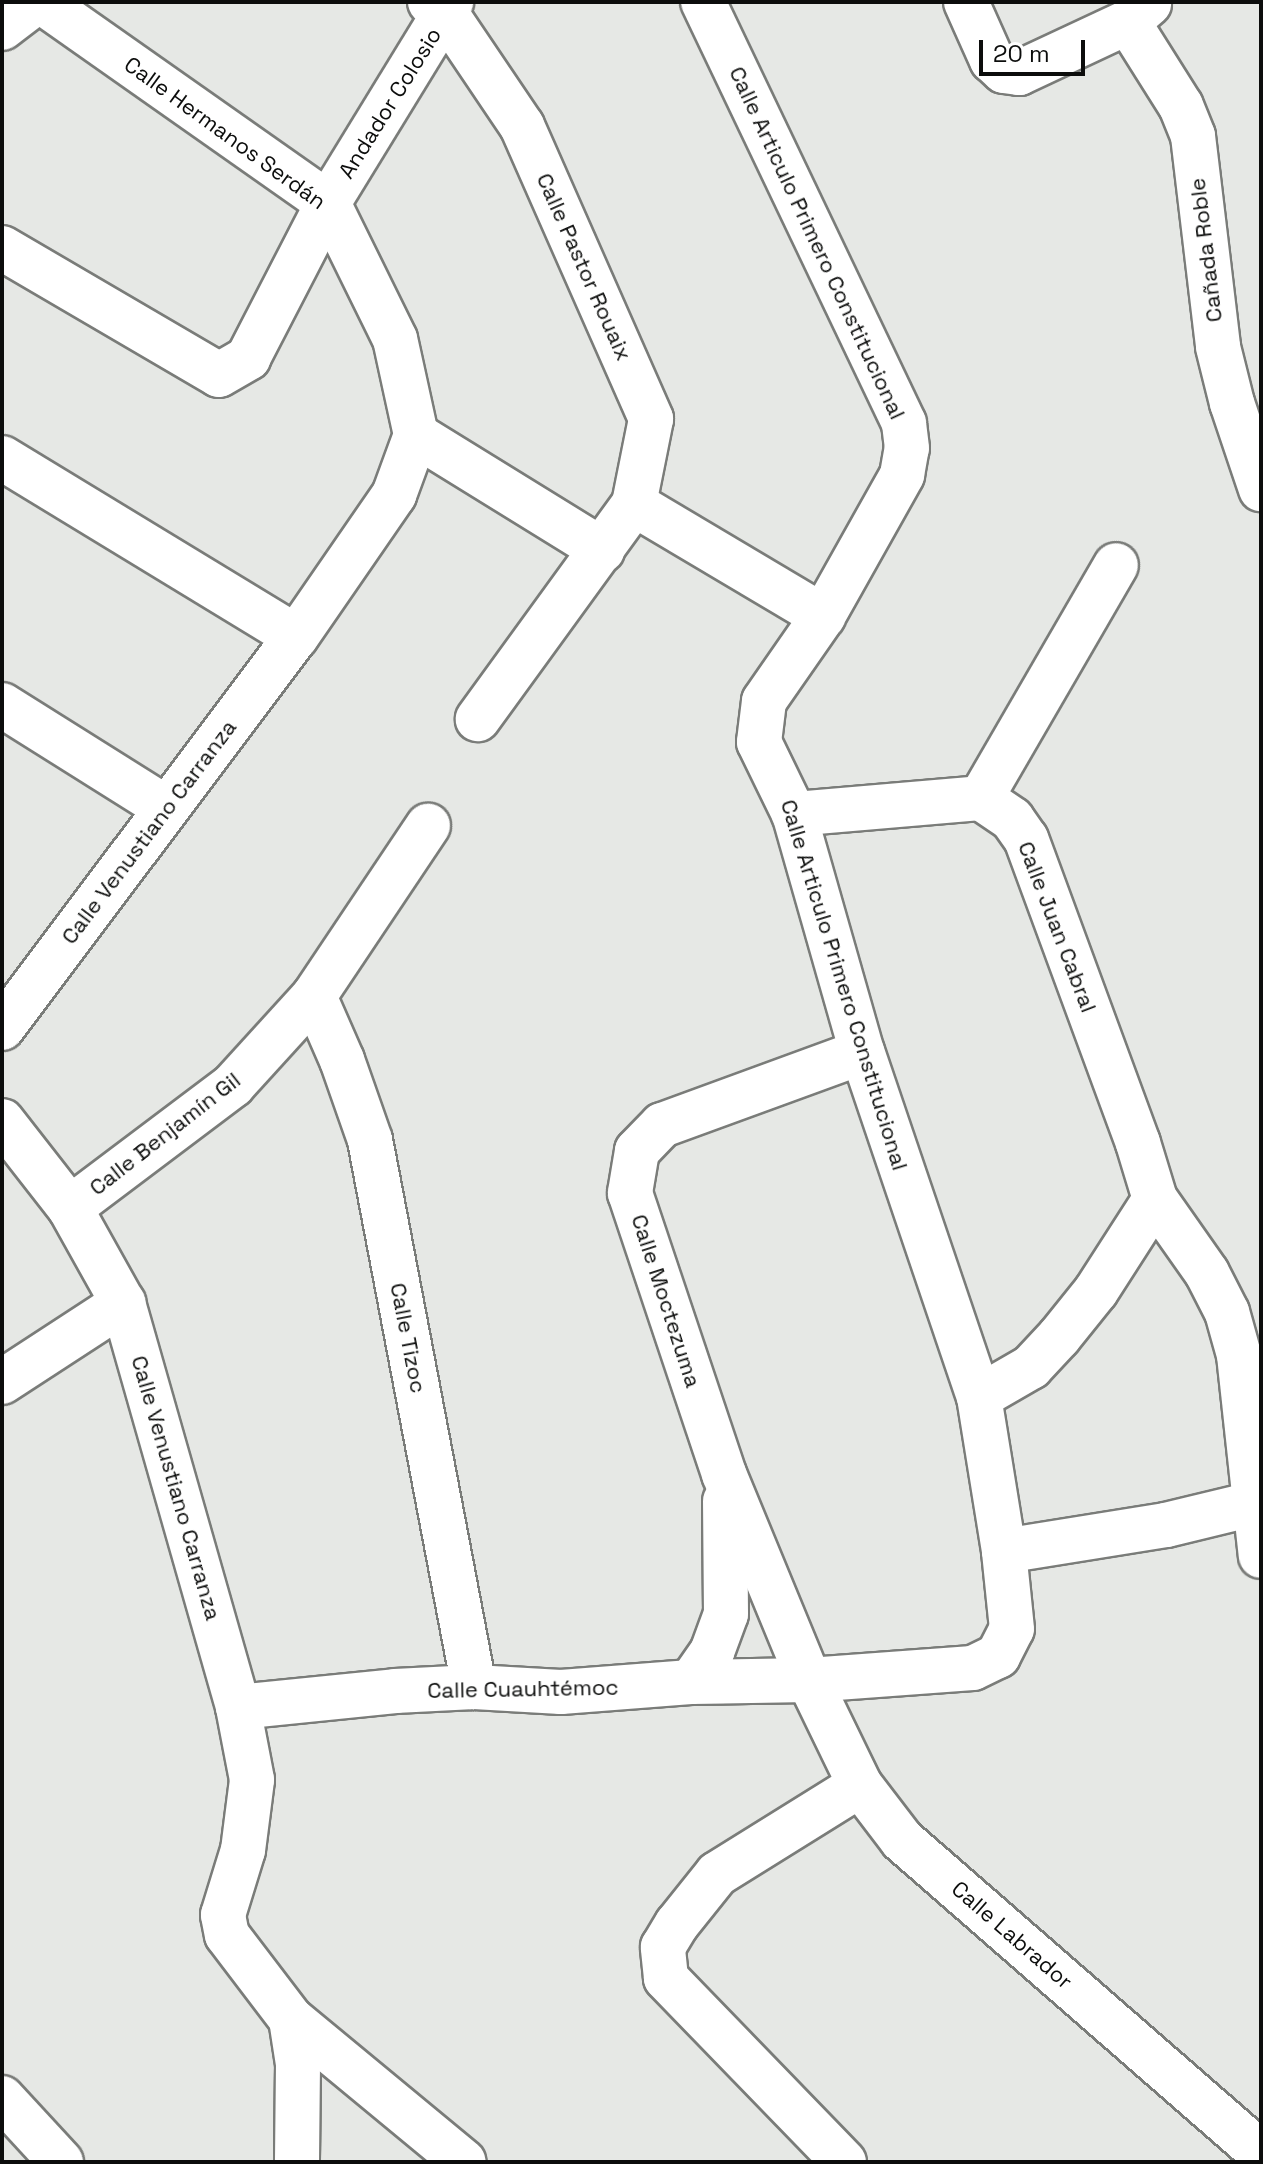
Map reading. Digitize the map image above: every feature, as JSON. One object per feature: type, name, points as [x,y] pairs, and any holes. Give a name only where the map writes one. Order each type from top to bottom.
[{"type":"street","points":[[2,28],[39,2]]},
{"type":"street","name":"Calle Hermanos Serdán","points":[[39,2],[328,203],[395,339],[416,435]]},
{"type":"street","name":"Calle Articulo Primero Constitucional","points":[[703,2],[904,423],[907,448],[902,475],[823,616],[764,701],[759,742],[794,814],[862,1052],[979,1397],[1004,1551],[1012,1629],[998,1656]]},
{"type":"street","points":[[966,2],[992,60],[1004,71],[1019,73],[1139,12]]},
{"type":"street","name":"Andador Colosio","points":[[328,203],[442,5]]},
{"type":"street","name":"Calle Pastor Rouaix","points":[[442,5],[522,126],[651,419],[634,504],[478,719]]},
{"type":"street","name":"Cañada Roble","points":[[1139,12],[1193,136],[1218,347],[1261,489]]},
{"type":"street","points":[[2,248],[219,375],[248,358],[328,203]]},
{"type":"street","points":[[2,458],[296,637],[394,495],[416,435],[602,550]]},
{"type":"street","points":[[634,504],[823,616]]},
{"type":"street","points":[[794,814],[981,798],[1116,565]]},
{"type":"street","name":"Calle Venustiano Carranza","points":[[2,1028],[296,637]]},
{"type":"street","points":[[2,705],[166,808]]},
{"type":"street","name":"Calle Juan Cabral","points":[[981,798],[1012,819],[1026,839],[1138,1143],[1155,1199],[1207,1273],[1227,1312],[1239,1355],[1261,1556]]},
{"type":"street","name":"Calle Benjamín Gil","points":[[70,1208],[233,1085],[314,996],[428,826]]},
{"type":"street","name":"Calle Tizoc","points":[[314,996],[342,1060],[370,1140],[474,1687]]},
{"type":"street","name":"Calle Moctezuma","points":[[809,1680],[724,1474],[630,1193],[637,1151],[662,1125],[862,1052]]},
{"type":"street","name":"Calle Venustiano Carranza","points":[[2,1121],[70,1208],[123,1303],[238,1707],[252,1780],[243,1850],[223,1915],[227,1935],[291,2019],[464,2162]]},
{"type":"street","points":[[979,1397],[1031,1367],[1059,1337],[1096,1291],[1155,1199]]},
{"type":"street","points":[[2,1382],[123,1303]]},
{"type":"street","points":[[691,1682],[712,1652],[726,1614],[724,1474]]},
{"type":"street","points":[[1004,1551],[1166,1525],[1257,1503]]},
{"type":"street","name":"Calle Cuauhtémoc","points":[[238,1707],[474,1687],[561,1692],[691,1682],[809,1680],[973,1668],[998,1656]]},
{"type":"street","name":"Calle Labrador","points":[[809,1680],[860,1785],[902,1840],[1261,2153]]},
{"type":"street","points":[[844,2162],[666,1978],[663,1947],[677,1924],[717,1874],[860,1785]]},
{"type":"street","points":[[291,2019],[298,2064],[297,2162]]},
{"type":"street","points":[[2,2098],[61,2162]]}]
